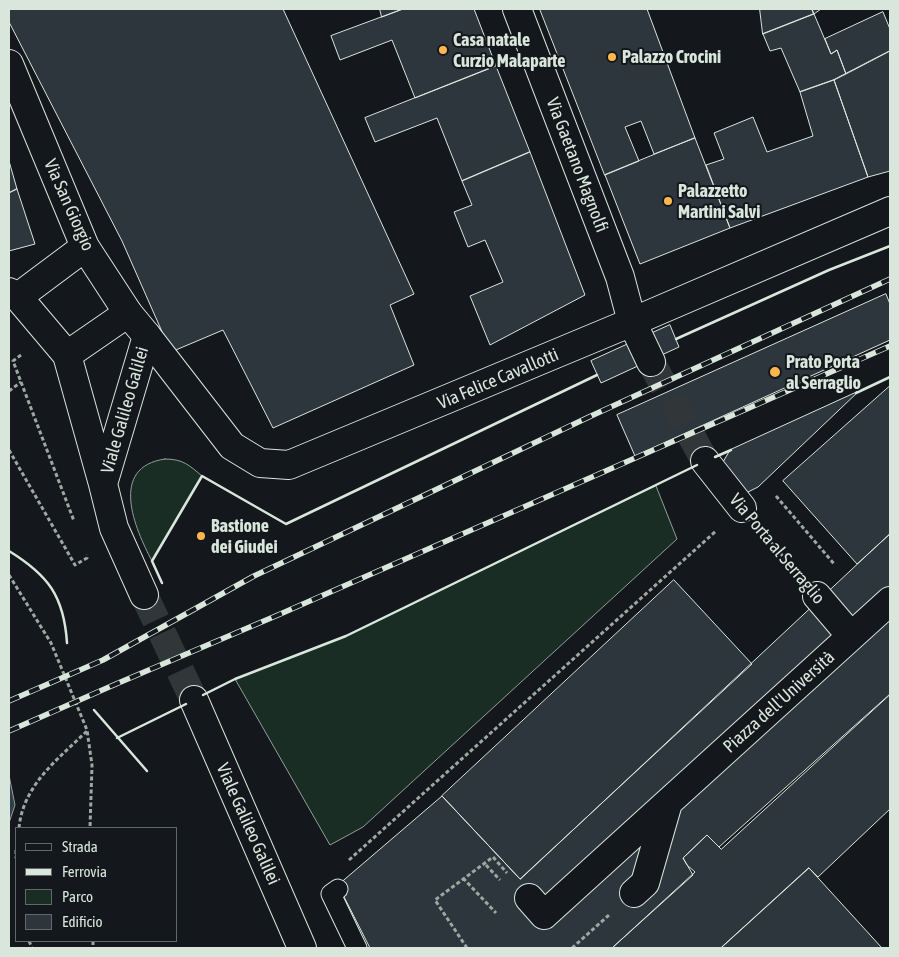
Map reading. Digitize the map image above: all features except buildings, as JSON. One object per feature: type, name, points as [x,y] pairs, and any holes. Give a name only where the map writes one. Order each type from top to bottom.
[{"type":"street","name":"Via Gaetano Magnolfi","points":[[516,9],[620,277],[632,322]]},
{"type":"street","name":"Via San Giorgio","points":[[9,64],[85,247],[128,313],[147,336]]},
{"type":"street","name":"Via Felice Cavallotti","points":[[147,336],[232,446],[260,463],[289,465],[632,322],[890,211]]},
{"type":"street","points":[[13,294],[85,247]]},
{"type":"street","name":"Viale Galileo Galilei","points":[[13,294],[67,355],[114,528],[144,595]]},
{"type":"street","points":[[67,355],[128,313]]},
{"type":"street","points":[[632,322],[651,362]]},
{"type":"street","name":"Viale Galileo Galilei","points":[[103,484],[147,336]]},
{"type":"street","name":"Via Porta al Serraglio","points":[[705,462],[742,508]]},
{"type":"street","name":"Via Porta al Serraglio","points":[[817,596],[851,636]]},
{"type":"street","name":"Piazza dell'Università","points":[[529,898],[544,915],[890,601]]},
{"type":"street","name":"Viale Galileo Galilei","points":[[194,700],[302,948]]},
{"type":"street","points":[[634,894],[645,883],[668,803]]},
{"type":"lane","points":[[335,892],[357,948]]},
{"type":"path","points":[[50,334],[13,361],[77,530]]},
{"type":"path","points":[[9,392],[21,382]]},
{"type":"path","points":[[9,450],[75,565],[87,558],[84,548]]},
{"type":"path","points":[[775,495],[840,570]]},
{"type":"path","points":[[335,892],[321,874],[346,862],[742,508]]},
{"type":"path","name":"Via Porta al Serraglio","points":[[742,508],[817,596]]},
{"type":"path","points":[[9,575],[51,643],[87,730],[92,765],[90,827]]},
{"type":"path","points":[[18,827],[20,813],[38,779],[87,730]]},
{"type":"path","points":[[467,948],[435,900],[493,858],[508,874]]},
{"type":"path","points":[[486,864],[500,881]]},
{"type":"path","points":[[444,893],[463,878],[486,864]]},
{"type":"path","points":[[572,948],[634,894]]},
{"type":"green space","points":[[165,459],[185,463],[202,476],[152,561],[145,548],[134,517],[131,486],[137,474],[147,464]]},
{"type":"green space","points":[[656,486],[677,539],[363,827],[330,845],[235,679],[346,636]]},
{"type":"water","points":[[9,775],[15,805],[9,823]]},
{"type":"tunnel","points":[[651,362],[705,461]]},
{"type":"tunnel","points":[[144,595],[194,700]]},
{"type":"railway","points":[[9,701],[103,660],[254,576],[591,416],[890,279]]},
{"type":"railway","points":[[9,731],[890,346]]},
{"type":"wall","points":[[676,339],[829,270],[890,246]]},
{"type":"wall","points":[[162,583],[152,561],[202,476],[286,524],[597,375]]},
{"type":"wall","points":[[856,393],[890,377]]},
{"type":"wall","points":[[715,457],[731,450]]},
{"type":"wall","points":[[203,695],[235,679],[346,636],[697,465]]},
{"type":"wall","points":[[9,551],[34,569],[52,588],[62,612],[67,643]]},
{"type":"wall","points":[[117,738],[186,704]]},
{"type":"wall","points":[[94,710],[147,771]]},
{"type":"place","name":"Casa natale Curzio Malaparte","points":[[443,50]]},
{"type":"place","name":"Palazzo Crocini","points":[[612,57]]},
{"type":"place","name":"Palazzetto Martini Salvi","points":[[668,201]]},
{"type":"place","name":"Prato Porta al Serraglio","points":[[775,372]]},
{"type":"place","name":"Bastione dei Giudei","points":[[201,536]]}]
